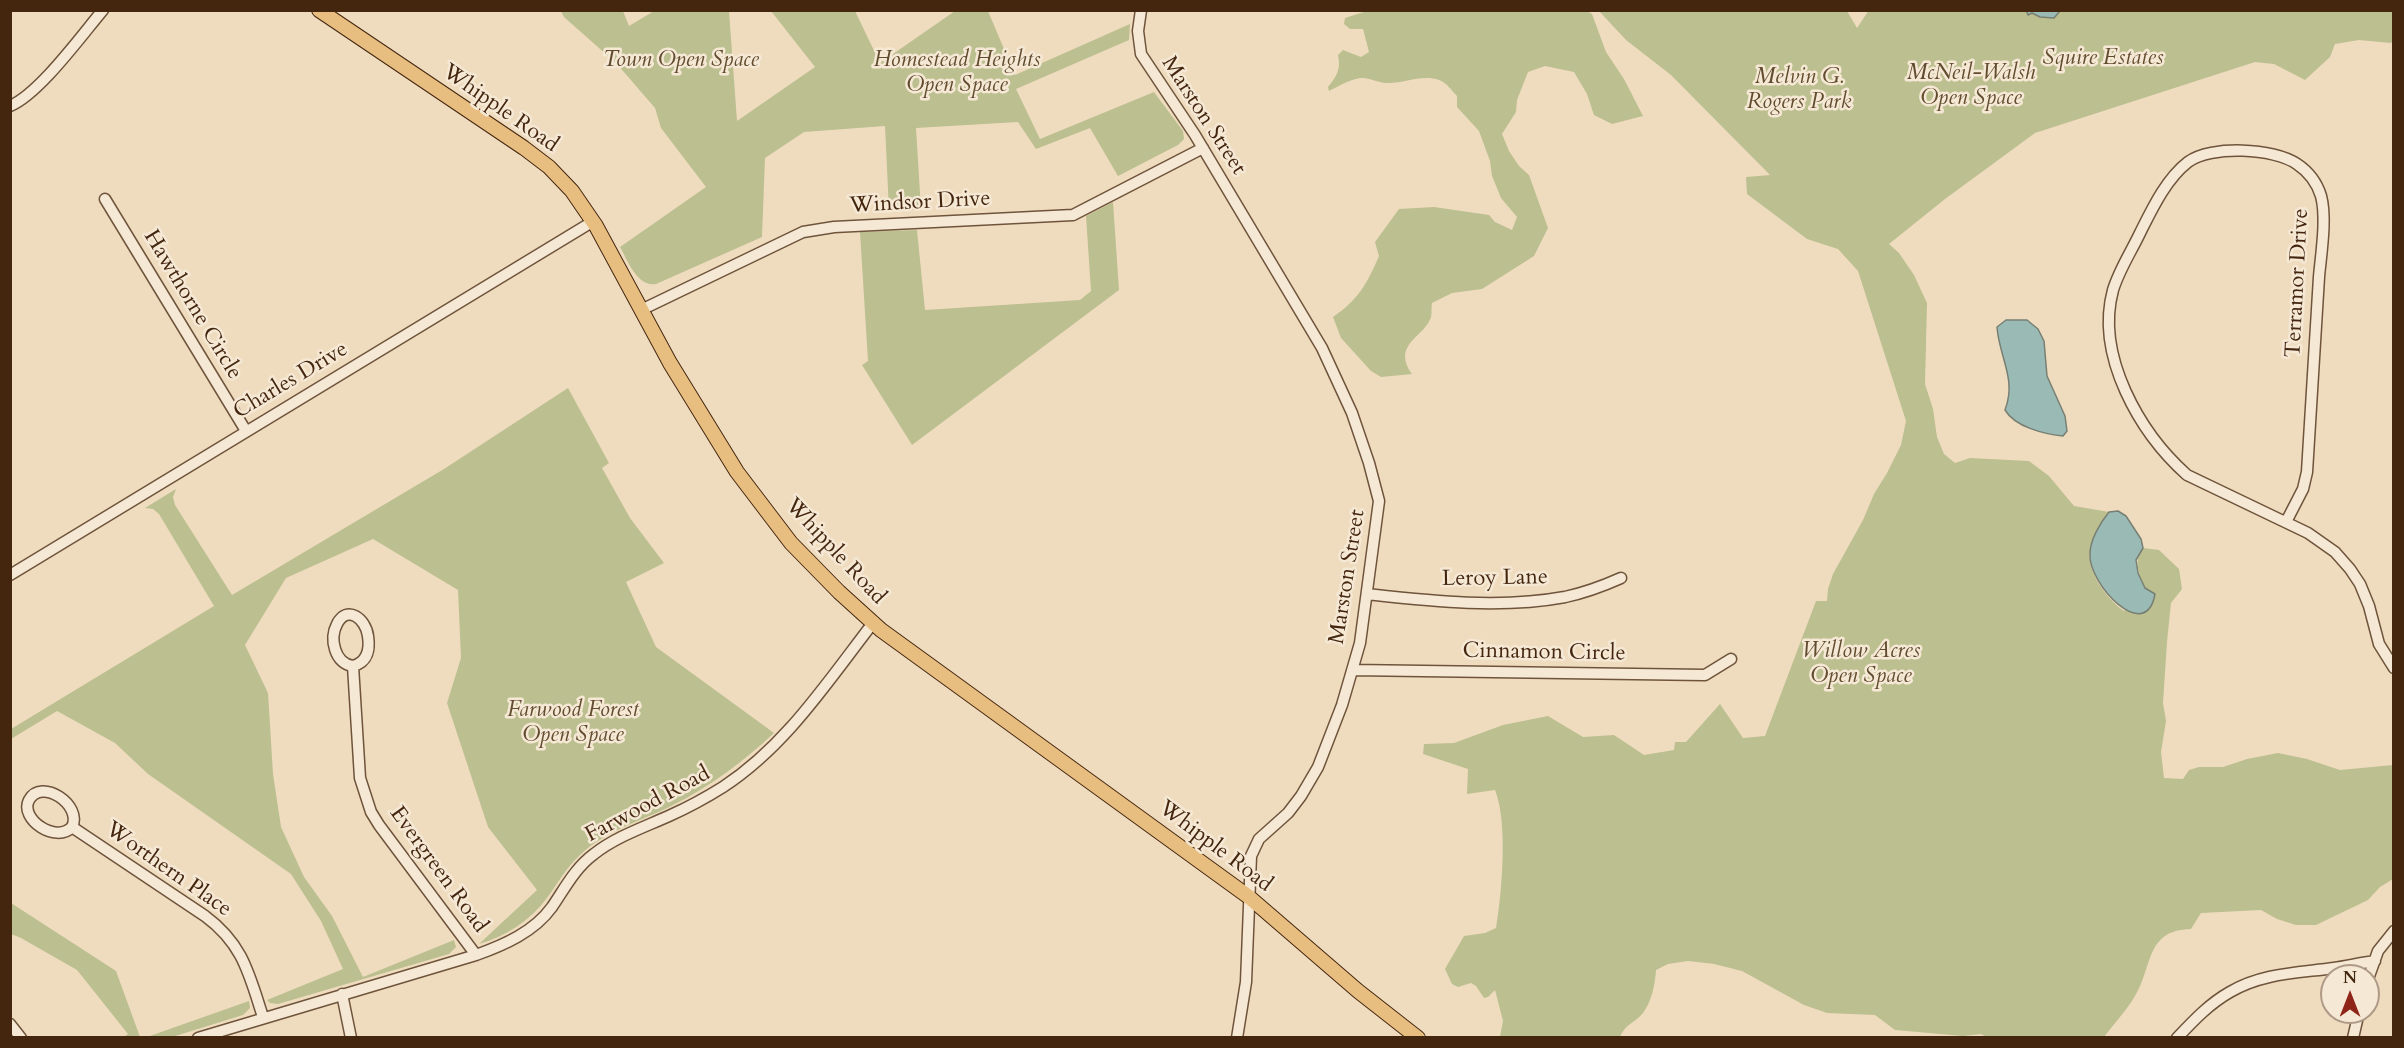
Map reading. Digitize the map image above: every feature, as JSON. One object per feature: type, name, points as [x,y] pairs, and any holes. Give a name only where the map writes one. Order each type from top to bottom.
[{"type":"main road","name":"Whipple Road","points":[[320,10],[525,148],[549,167],[572,191],[592,222],[670,363],[737,472],[791,543],[873,622],[1249,897],[1358,991],[1418,1038]]},
{"type":"street","points":[[10,106],[21,101],[38,87],[103,10]]},
{"type":"street","name":"Marston Street","points":[[1141,10],[1138,31],[1141,54],[1203,147],[1322,348],[1352,413],[1379,501],[1360,643],[1342,705],[1318,767],[1301,796],[1288,813],[1259,839],[1251,856],[1246,982],[1237,1038]]},
{"type":"street","name":"Windsor Drive","points":[[641,310],[803,232],[834,227],[1073,214],[1203,147]]},
{"type":"street","name":"Terramor Drive","points":[[2286,522],[2302,489],[2307,472],[2322,240],[2322,199],[2317,184],[2307,172],[2296,163],[2279,156],[2233,151],[2206,153],[2189,162],[2173,177],[2151,212],[2120,272],[2113,292],[2110,313],[2110,347],[2115,369],[2143,421],[2173,462],[2187,475],[2308,533],[2335,552],[2350,569],[2369,606],[2379,644],[2394,668]]},
{"type":"street","name":"Hawthorne Circle","points":[[105,199],[246,431]]},
{"type":"street","name":"Charles Drive","points":[[11,575],[592,222]]},
{"type":"street","name":"Leroy Lane","points":[[1367,594],[1480,602],[1545,600],[1594,589],[1622,578]]},
{"type":"street","points":[[350,615],[357,616],[364,622],[369,639],[366,657],[362,662],[353,666],[339,659],[335,641],[337,623],[341,618],[350,615]]},
{"type":"street","name":"Farwood Road","points":[[198,1038],[476,955],[503,945],[533,927],[551,908],[576,872],[600,849],[693,804],[754,764],[806,711],[873,622]]},
{"type":"street","name":"Cinnamon Circle","points":[[1352,670],[1705,675],[1731,658]]},
{"type":"street","name":"Evergreen Road","points":[[353,666],[360,778],[371,812],[476,955]]},
{"type":"street","name":"Worthern Place","points":[[44,791],[61,799],[73,812],[72,827],[58,834],[41,826],[28,813],[30,798],[44,791]]},
{"type":"street","name":"Worthern Place","points":[[72,827],[205,916],[225,932],[242,957],[263,1017]]},
{"type":"street","points":[[2374,964],[2379,951],[2394,931]]},
{"type":"street","points":[[2177,1038],[2201,1012],[2231,991],[2262,978],[2302,970],[2375,961]]},
{"type":"street","points":[[342,994],[351,1038]]},
{"type":"street","points":[[10,1024],[21,1038]]},
{"type":"green space","points":[[1869,10],[2393,11],[2393,40],[2391,43],[2359,40],[2335,44],[2330,57],[2305,80],[2274,64],[2255,62],[2035,133],[1945,199],[1889,244],[1899,253],[1914,275],[1927,303],[1925,384],[1933,409],[1937,437],[1944,454],[1955,463],[1970,458],[2029,461],[2049,476],[2074,506],[2109,512],[2100,525],[2091,546],[2091,568],[2105,593],[2124,611],[2145,588],[2138,563],[2143,548],[2159,550],[2179,569],[2182,589],[2171,603],[2167,642],[2163,703],[2166,721],[2161,752],[2164,778],[2183,779],[2189,770],[2199,767],[2223,767],[2247,759],[2278,753],[2307,759],[2340,770],[2393,765],[2393,879],[2380,887],[2368,900],[2316,925],[2296,925],[2277,919],[2261,910],[2201,913],[2191,929],[2176,931],[2165,936],[2157,944],[2139,989],[2129,1006],[2104,1037],[1988,1038],[1981,1034],[1963,1036],[1895,1030],[1875,1015],[1827,1013],[1804,1005],[1742,971],[1688,961],[1668,964],[1656,970],[1649,1003],[1620,1037],[1500,1037],[1503,1021],[1495,990],[1484,998],[1476,986],[1471,983],[1458,987],[1452,984],[1445,969],[1464,936],[1485,933],[1496,928],[1503,858],[1499,804],[1495,790],[1467,794],[1468,769],[1423,754],[1424,744],[1454,743],[1503,725],[1548,716],[1583,737],[1614,735],[1644,755],[1674,750],[1675,742],[1686,742],[1720,704],[1743,738],[1765,736],[1816,601],[1827,601],[1833,574],[1901,445],[1906,421],[1858,271],[1838,249],[1807,239],[1747,194],[1746,177],[1770,175],[1671,75],[1626,40],[1599,11],[1847,11],[1857,28]]},
{"type":"green space","points":[[561,11],[623,11],[629,26],[654,11],[729,11],[737,121],[815,67],[771,11],[855,11],[880,63],[955,11],[988,11],[1015,75],[1130,24],[1129,40],[1016,89],[1040,139],[1154,92],[1183,131],[1184,139],[1178,145],[1118,176],[1090,128],[1036,149],[1018,122],[916,128],[921,209],[889,211],[885,126],[804,132],[765,158],[762,237],[656,284],[649,284],[634,272],[620,247],[706,187],[661,128],[655,108],[617,64],[564,17]]},
{"type":"green space","points":[[1367,11],[1587,11],[1592,14],[1606,52],[1624,79],[1643,116],[1612,124],[1594,115],[1587,94],[1574,72],[1545,66],[1528,72],[1517,100],[1516,112],[1502,134],[1509,151],[1519,166],[1529,175],[1548,228],[1534,256],[1482,289],[1452,293],[1432,303],[1428,324],[1411,342],[1405,355],[1412,374],[1381,377],[1371,371],[1341,338],[1333,317],[1355,298],[1366,283],[1379,256],[1375,242],[1399,209],[1434,207],[1489,215],[1495,222],[1512,230],[1517,217],[1501,198],[1479,131],[1457,107],[1457,96],[1444,83],[1433,78],[1388,83],[1360,78],[1329,91],[1328,87],[1339,68],[1338,55],[1343,50],[1361,57],[1369,52],[1363,29],[1350,29],[1344,24],[1345,18]]},
{"type":"green space","points":[[1113,202],[1119,290],[912,445],[862,365],[868,361],[860,232],[917,230],[925,310],[1080,300],[1091,291],[1086,216]]},
{"type":"green space","name":"Farwood Forest Open Space","points":[[568,388],[609,463],[602,468],[630,518],[664,563],[626,582],[656,647],[774,733],[738,764],[700,790],[613,832],[590,846],[570,865],[533,914],[499,937],[479,944],[537,890],[488,827],[447,703],[461,658],[458,590],[373,539],[286,578],[245,645],[268,693],[273,774],[281,827],[304,877],[332,916],[363,977],[454,940],[456,947],[449,954],[278,1004],[270,1003],[267,1000],[343,969],[321,921],[291,874],[148,774],[115,743],[57,711],[11,739],[11,729],[214,606],[159,514],[153,509],[145,508],[176,489],[173,497],[175,505],[232,595],[444,469]]},
{"type":"green space","points":[[11,903],[116,971],[140,1037],[124,1037],[128,1034],[77,970],[11,934]]},
{"type":"green space","points":[[249,1001],[250,1008],[243,1015],[172,1037],[147,1037]]},
{"type":"water","points":[[2026,10],[2060,11],[2054,18],[2040,17],[2032,13],[2028,15]]},
{"type":"water","points":[[2006,320],[2027,320],[2038,329],[2044,341],[2047,376],[2065,416],[2067,431],[2063,436],[2023,425],[2005,410],[2009,388],[1997,327]]},
{"type":"water","points":[[2118,511],[2126,516],[2141,539],[2143,548],[2136,560],[2138,573],[2145,588],[2155,594],[2150,608],[2141,613],[2130,612],[2118,604],[2098,580],[2092,566],[2090,549],[2096,532],[2109,512]]},
{"type":"park label","name":"Squire Estates","points":[[2103,59]]},
{"type":"park label","name":"Town Open Space","points":[[681,61]]},
{"type":"park label","name":"Homestead Heights Open Space","points":[[957,74]]},
{"type":"park label","name":"McNeil-Walsh Open Space","points":[[1971,86]]},
{"type":"park label","name":"Melvin G. Rogers Park","points":[[1799,90]]},
{"type":"park label","name":"Willow Acres Open Space","points":[[1861,664]]}]
